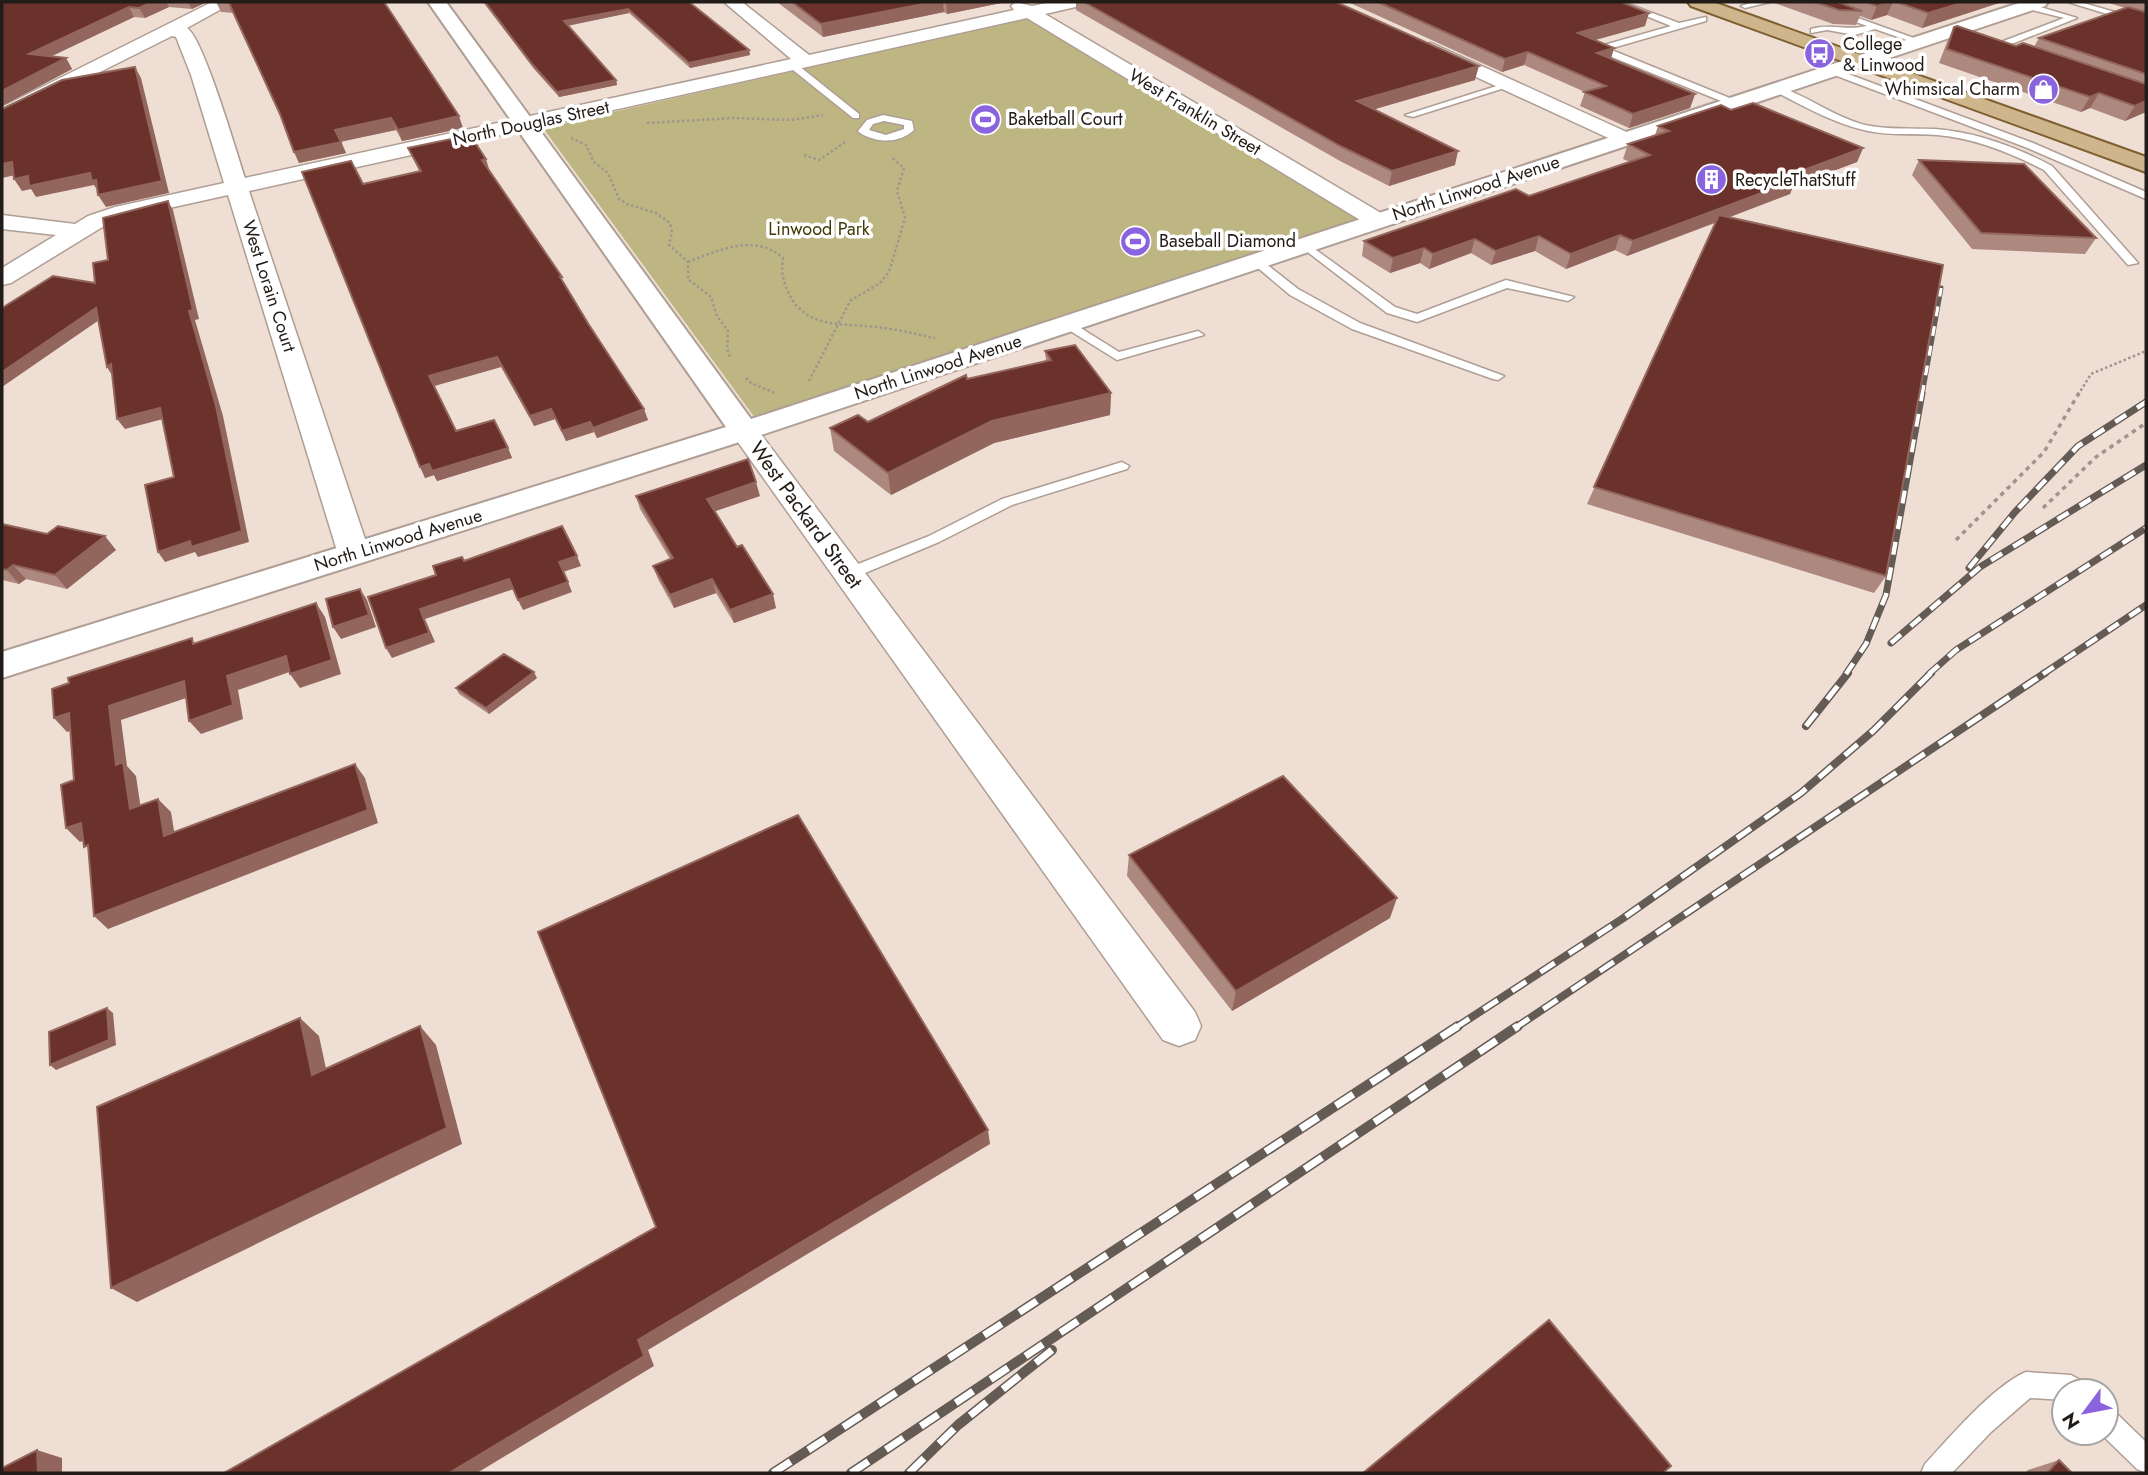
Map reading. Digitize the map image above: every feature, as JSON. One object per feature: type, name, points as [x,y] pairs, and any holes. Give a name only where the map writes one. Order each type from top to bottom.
[{"type":"main road","points":[[1703,7],[1739,4],[1814,31],[1870,59],[2146,165]]},
{"type":"main road","points":[[1703,7],[1870,59],[2146,152]]},
{"type":"street","points":[[2,115],[225,2]]},
{"type":"street","name":"West Packard Street","points":[[437,2],[744,431],[1179,1026]]},
{"type":"street","points":[[732,2],[798,63]]},
{"type":"street","name":"North Douglas Street","points":[[2,278],[77,231],[109,215],[798,63],[1021,7],[1074,2]]},
{"type":"street","name":"North Linwood Avenue","points":[[2,665],[744,431],[1624,138],[1921,42],[1961,34],[2033,4]]},
{"type":"street","name":"West Franklin Street","points":[[1021,7],[1378,221]]},
{"type":"street","name":"West Lorain Court","points":[[170,30],[184,33],[197,64],[355,554]]},
{"type":"street","points":[[1413,41],[1624,138]]},
{"type":"street","points":[[2,222],[77,231]]},
{"type":"lane","points":[[1616,2],[1679,26]]},
{"type":"lane","points":[[1739,4],[1766,2]]},
{"type":"lane","points":[[1807,2],[1921,42]]},
{"type":"lane","points":[[2072,2],[2146,24]]},
{"type":"lane","points":[[2009,51],[1992,45],[2073,18],[2033,4]]},
{"type":"lane","points":[[1703,7],[1679,26],[1600,49],[1734,103]]},
{"type":"lane","points":[[1814,31],[1826,27],[1855,32],[1876,26]]},
{"type":"lane","points":[[798,63],[852,113],[863,130],[878,138],[901,136],[910,127],[898,119],[876,120],[852,113]]},
{"type":"lane","points":[[1832,71],[2029,145],[2146,196]]},
{"type":"lane","points":[[1410,115],[1509,85]]},
{"type":"lane","points":[[1777,89],[1863,127],[1884,131],[1953,134],[2037,162],[2048,169],[2132,263]]},
{"type":"lane","points":[[863,130],[876,120]]},
{"type":"lane","points":[[1305,245],[1391,310],[1417,318],[1506,284],[1568,297]]},
{"type":"lane","points":[[1256,261],[1294,292],[1356,326],[1498,376]]},
{"type":"lane","points":[[1356,326],[1391,310]]},
{"type":"lane","points":[[1068,324],[1117,356],[1198,335]]},
{"type":"lane","points":[[848,573],[934,539],[1007,502],[1122,466]]},
{"type":"lane","points":[[1934,1473],[1982,1423],[2026,1385],[2050,1387]]},
{"type":"lane","points":[[2120,1435],[2146,1460]]},
{"type":"path","points":[[641,123],[734,118],[791,120],[852,113]]},
{"type":"path","points":[[804,155],[819,160],[863,130]]},
{"type":"path","points":[[567,136],[586,145],[590,159],[596,167],[608,173],[614,192],[621,201],[669,221],[673,228],[669,245],[688,262]]},
{"type":"path","points":[[807,387],[835,324],[850,301],[880,283],[889,272],[905,218],[905,209],[899,200],[896,184],[904,168],[877,144],[878,138]]},
{"type":"path","points":[[688,262],[742,245],[772,249],[783,258],[782,277],[795,306],[812,319],[945,338]]},
{"type":"path","points":[[688,262],[688,279],[711,297],[718,316],[729,331],[727,349],[731,358]]},
{"type":"path","points":[[1956,540],[2043,452],[2091,374],[2146,351]]},
{"type":"path","points":[[744,375],[751,383],[781,395]]},
{"type":"path","points":[[2043,508],[2096,457],[2146,423]]},
{"type":"green space","name":"Linwood Park","points":[[1027,18],[1360,220],[755,418],[543,128]]},
{"type":"building","points":[[2,2],[152,2],[139,8],[129,7],[29,54],[66,58],[2,91]]},
{"type":"building","points":[[216,2],[384,2],[459,116],[398,130],[391,118],[335,130],[341,142],[294,152],[280,114],[229,3]]},
{"type":"building","points":[[485,2],[689,2],[749,50],[689,63],[628,9],[564,21],[616,80],[557,92]]},
{"type":"building","points":[[792,2],[933,2],[821,24]]},
{"type":"building","points":[[1084,2],[1336,2],[1479,66],[1357,101],[1458,151],[1392,171],[1342,147]]},
{"type":"building","points":[[1378,2],[1621,2],[1649,13],[1578,33],[1614,48],[1597,53],[1695,94],[1633,114],[1584,92],[1606,86],[1528,52],[1505,59]]},
{"type":"building","points":[[1815,2],[1838,2],[1862,11],[1839,10]]},
{"type":"building","points":[[1866,2],[1890,2],[1877,6]]},
{"type":"building","points":[[1896,2],[1965,2],[1928,13]]},
{"type":"building","points":[[2128,7],[2146,12],[2146,74],[2039,38]]},
{"type":"building","points":[[1954,27],[2016,46],[2023,43],[2146,84],[2146,101],[2135,106],[2099,93],[2090,97],[1947,49]]},
{"type":"building","points":[[135,67],[162,181],[98,195],[96,180],[92,181],[90,173],[29,186],[28,176],[14,179],[12,162],[2,164],[2,109],[62,80]]},
{"type":"building","points":[[1753,103],[1863,148],[1788,176],[1796,180],[1633,241],[1620,235],[1571,254],[1539,236],[1496,251],[1475,239],[1433,254],[1424,248],[1393,258],[1364,241],[1516,189],[1529,196],[1650,155],[1628,144],[1669,131],[1658,126],[1721,105],[1731,110]]},
{"type":"building","points":[[470,135],[486,159],[482,160],[562,277],[589,325],[644,409],[593,428],[590,422],[562,431],[551,409],[530,416],[497,357],[429,376],[456,431],[494,420],[508,448],[432,471],[429,464],[420,467],[302,172],[351,161],[363,184],[421,171],[408,148]]},
{"type":"building","points":[[1919,160],[2024,164],[2096,238],[1981,233]]},
{"type":"building","points":[[168,201],[193,310],[189,311],[216,406],[242,531],[191,547],[190,541],[158,552],[145,485],[174,477],[160,408],[117,419],[111,364],[107,367],[96,308],[2,372],[2,308],[53,276],[95,283],[93,263],[108,260],[103,218]]},
{"type":"building","points":[[1719,215],[1943,265],[1886,576],[1594,487]]},
{"type":"building","points":[[1075,345],[1111,393],[992,421],[888,473],[830,428],[858,415],[868,422],[966,375],[967,379],[1051,360],[1045,351]]},
{"type":"building","points":[[748,459],[756,482],[707,499],[737,547],[742,545],[773,594],[730,610],[712,579],[670,595],[653,566],[673,558],[636,496]]},
{"type":"building","points":[[2,524],[47,534],[58,526],[105,536],[55,575],[13,565],[7,570],[2,569]]},
{"type":"building","points":[[562,526],[577,556],[559,562],[568,582],[518,600],[509,579],[420,609],[429,633],[386,648],[368,597],[436,575],[433,566],[462,557],[464,561]]},
{"type":"building","points":[[360,589],[369,615],[333,627],[326,599]]},
{"type":"building","points":[[316,603],[332,660],[290,674],[286,656],[227,676],[233,705],[189,721],[184,681],[109,706],[116,765],[123,762],[130,809],[158,799],[164,836],[355,764],[368,810],[94,916],[88,845],[84,847],[81,823],[66,828],[61,785],[74,780],[69,713],[54,718],[52,689],[69,683],[68,678],[192,638],[193,644]]},
{"type":"building","points":[[504,654],[534,672],[486,708],[456,688]]},
{"type":"building","points":[[1283,776],[1397,898],[1236,991],[1129,855]]},
{"type":"building","points":[[798,815],[988,1130],[638,1340],[644,1356],[449,1473],[224,1473],[656,1227],[538,932]]},
{"type":"building","points":[[107,1008],[109,1040],[50,1065],[49,1032]]},
{"type":"building","points":[[300,1018],[312,1075],[420,1026],[447,1128],[111,1288],[97,1107]]},
{"type":"building","points":[[1549,1320],[1671,1466],[1663,1473],[1363,1473]]},
{"type":"building","points":[[37,1450],[38,1473],[2,1473],[2,1468]]},
{"type":"building","points":[[2059,1460],[2072,1473],[2047,1473]]},
{"type":"railway","points":[[1922,395],[1941,288]]},
{"type":"railway","points":[[1846,674],[1866,644],[1886,595],[1922,393]]},
{"type":"railway","points":[[1969,568],[2015,512],[2078,446],[2146,402]]},
{"type":"railway","points":[[1891,643],[1980,567],[2146,465]]},
{"type":"railway","points":[[1929,674],[1956,650],[2146,528]]},
{"type":"railway","points":[[2043,674],[2146,605]]},
{"type":"railway","points":[[1806,726],[1848,673]]},
{"type":"railway","points":[[1455,1028],[1622,919],[1801,793],[1873,731],[1931,673]]},
{"type":"railway","points":[[1515,1028],[2045,673]]},
{"type":"railway","points":[[773,1473],[1458,1026]]},
{"type":"railway","points":[[851,1473],[1518,1026]]},
{"type":"railway","points":[[909,1473],[958,1425],[1052,1350]]},
{"type":"place","name":"College & Linwood","points":[[1820,54]]},
{"type":"place","name":"Whimsical Charm","points":[[2043,89]]},
{"type":"place","name":"Baketball Court","points":[[985,119]]},
{"type":"place","name":"RecycleThatStuff","points":[[1712,180]]},
{"type":"place","name":"Baseball Diamond","points":[[1136,241]]}]
